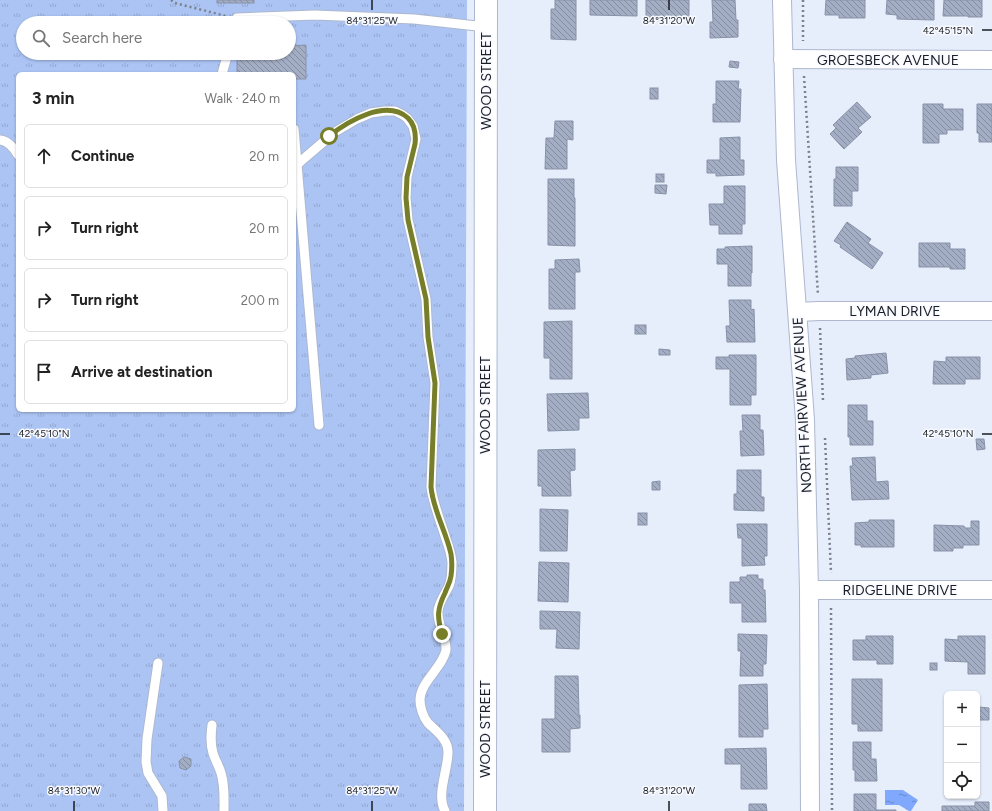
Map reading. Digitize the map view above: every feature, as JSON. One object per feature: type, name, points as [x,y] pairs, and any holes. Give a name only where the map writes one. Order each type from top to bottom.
[{"type":"street","name":"WOOD STREET","points":[[485,811],[486,0]]},
{"type":"street","name":"NORTH FAIRVIEW AVENUE","points":[[782,0],[786,160],[805,420],[809,590],[810,811]]},
{"type":"street","name":"GROESBECK AVENUE","points":[[784,58],[992,60]]},
{"type":"street","name":"LYMAN DRIVE","points":[[798,312],[992,311]]},
{"type":"street","name":"RIDGELINE DRIVE","points":[[809,590],[992,590]]},
{"type":"lane","points":[[296,16],[315,15],[414,19],[486,27]]},
{"type":"lane","points":[[223,72],[226,60]]},
{"type":"lane","points":[[296,165],[335,132],[357,119],[371,113],[395,111],[407,118],[413,126],[416,139],[407,177],[406,198],[408,220],[426,299],[428,337],[435,383],[431,487],[452,562],[449,586],[440,603],[438,613],[446,650],[441,661],[422,690],[420,700],[424,717],[441,736],[447,746],[447,757],[442,787],[442,800],[445,811]]},
{"type":"lane","points":[[0,140],[6,141],[16,152]]},
{"type":"lane","points":[[296,177],[318,425]]},
{"type":"lane","points":[[158,663],[147,739],[146,762],[148,773],[162,796],[163,811]]},
{"type":"lane","points":[[212,725],[211,744],[224,784],[224,811]]},
{"type":"path","points":[[171,0],[175,3],[220,16]]},
{"type":"green space","points":[[0,0],[467,0],[464,811],[0,811]]},
{"type":"water","points":[[885,790],[903,790],[918,800],[911,811],[899,805],[885,805]]},
{"type":"building","points":[[217,0],[254,0],[254,3],[217,3]]},
{"type":"building","points":[[555,0],[576,0],[576,40],[551,39],[551,9],[555,9]]},
{"type":"building","points":[[590,0],[637,0],[637,16],[590,15]]},
{"type":"building","points":[[646,0],[689,0],[689,19],[663,18],[663,21],[646,20]]},
{"type":"building","points":[[712,0],[735,0],[736,20],[738,20],[738,37],[710,38],[710,22],[713,22]]},
{"type":"building","points":[[826,0],[865,0],[865,18],[839,18],[839,15],[825,15]]},
{"type":"building","points":[[887,0],[934,0],[934,20],[897,19],[897,15],[886,14]]},
{"type":"building","points":[[944,0],[982,0],[982,17],[943,16]]},
{"type":"building","points":[[306,45],[306,79],[296,79],[296,72],[237,72],[237,60],[296,60],[296,46]]},
{"type":"building","points":[[730,61],[739,62],[738,68],[729,67]]},
{"type":"building","points":[[716,81],[739,81],[738,89],[741,89],[740,122],[713,122],[713,104],[716,104]]},
{"type":"building","points":[[650,88],[658,88],[658,99],[650,99]]},
{"type":"building","points":[[857,102],[871,117],[858,128],[862,132],[844,149],[830,134],[836,128],[833,125]]},
{"type":"building","points":[[923,104],[943,104],[943,109],[963,109],[963,130],[947,130],[947,134],[939,134],[939,143],[923,143]]},
{"type":"building","points":[[977,104],[992,104],[992,142],[979,142],[979,133],[977,133]]},
{"type":"building","points":[[555,121],[573,121],[573,140],[567,139],[567,169],[545,169],[546,138],[554,138]]},
{"type":"building","points":[[740,137],[740,160],[744,160],[744,175],[716,176],[716,173],[707,173],[707,160],[720,160],[720,138]]},
{"type":"building","points":[[836,167],[858,167],[858,191],[852,191],[852,206],[834,206],[834,179],[836,179]]},
{"type":"building","points":[[656,174],[664,174],[664,182],[656,182]]},
{"type":"building","points":[[548,179],[574,179],[575,246],[548,245]]},
{"type":"building","points":[[655,185],[667,185],[666,194],[655,193]]},
{"type":"building","points":[[724,186],[745,186],[745,224],[742,224],[742,234],[719,234],[719,225],[710,225],[709,204],[724,204]]},
{"type":"building","points":[[847,222],[871,239],[868,243],[883,253],[872,269],[840,247],[841,245],[834,241]]},
{"type":"building","points":[[919,243],[950,243],[950,249],[965,249],[965,269],[950,269],[950,267],[919,267]]},
{"type":"building","points":[[752,246],[751,286],[728,286],[728,264],[717,264],[717,249],[725,249],[725,247]]},
{"type":"building","points":[[579,259],[580,272],[575,272],[575,309],[549,309],[549,269],[555,269],[555,260]]},
{"type":"building","points":[[729,300],[751,300],[751,310],[754,309],[755,342],[727,342],[726,326],[730,326]]},
{"type":"building","points":[[572,321],[572,379],[550,379],[550,358],[544,358],[544,322]]},
{"type":"building","points":[[635,325],[646,325],[646,334],[635,334]]},
{"type":"building","points":[[659,349],[670,350],[670,355],[659,355]]},
{"type":"building","points":[[886,353],[888,373],[871,375],[871,378],[847,380],[846,359],[855,358],[855,356]]},
{"type":"building","points":[[729,355],[756,355],[756,395],[751,395],[751,405],[730,405],[730,369],[716,369],[716,357],[729,357]]},
{"type":"building","points":[[946,357],[980,357],[980,379],[965,379],[965,384],[933,384],[934,361],[946,362]]},
{"type":"building","points":[[588,393],[589,418],[579,418],[579,430],[548,431],[547,394]]},
{"type":"building","points":[[848,405],[867,405],[867,421],[873,421],[873,445],[850,445],[850,437],[848,437]]},
{"type":"building","points":[[742,415],[760,415],[760,430],[763,430],[764,455],[741,456],[740,431],[743,431]]},
{"type":"building","points":[[976,439],[984,439],[985,449],[977,450]]},
{"type":"building","points":[[575,449],[575,470],[570,471],[571,496],[542,496],[542,486],[538,486],[538,450]]},
{"type":"building","points":[[875,457],[876,482],[888,481],[889,499],[852,500],[850,466],[853,466],[852,458]]},
{"type":"building","points":[[737,470],[761,470],[761,497],[764,497],[764,511],[734,510],[734,494],[737,494]]},
{"type":"building","points":[[660,481],[660,490],[652,490],[652,482]]},
{"type":"building","points":[[540,509],[568,510],[567,551],[540,551]]},
{"type":"building","points":[[638,513],[647,513],[647,525],[638,525]]},
{"type":"building","points":[[869,520],[894,520],[894,547],[861,547],[861,545],[855,545],[855,523],[869,522]]},
{"type":"building","points":[[971,521],[979,521],[979,545],[963,545],[963,548],[953,548],[953,551],[934,551],[934,525],[964,526],[965,528],[971,528]]},
{"type":"building","points":[[737,524],[767,524],[767,556],[764,556],[765,565],[742,566],[742,538],[738,538]]},
{"type":"building","points":[[539,562],[569,563],[568,602],[538,601]]},
{"type":"building","points":[[747,575],[758,575],[758,579],[763,579],[763,590],[765,590],[766,622],[742,622],[742,603],[730,603],[730,582],[740,582],[740,577],[747,577]]},
{"type":"building","points":[[540,611],[580,612],[579,649],[556,648],[557,629],[540,629]]},
{"type":"building","points":[[738,634],[767,635],[766,664],[763,664],[763,676],[740,676],[741,651],[738,651]]},
{"type":"building","points":[[866,636],[893,636],[893,664],[877,664],[877,660],[853,660],[853,640],[866,640]]},
{"type":"building","points":[[958,636],[985,636],[985,674],[968,674],[968,662],[945,661],[945,639],[958,640]]},
{"type":"building","points":[[930,663],[937,663],[937,670],[930,670]]},
{"type":"building","points":[[555,676],[578,676],[580,728],[570,729],[570,752],[542,752],[542,719],[555,719]]},
{"type":"building","points":[[852,679],[882,679],[882,731],[858,731],[858,724],[852,724]]},
{"type":"building","points":[[767,684],[768,729],[763,729],[763,737],[739,737],[739,685]]},
{"type":"building","points":[[980,707],[989,708],[989,720],[980,720]]},
{"type":"building","points":[[853,742],[871,742],[871,759],[876,759],[877,781],[855,781],[855,770],[853,770]]},
{"type":"building","points":[[766,748],[767,789],[741,789],[741,764],[725,764],[725,749]]},
{"type":"building","points":[[184,757],[191,759],[191,766],[186,770],[180,768],[179,761]]},
{"type":"building","points":[[854,794],[876,794],[876,810],[896,811],[854,811]]},
{"type":"building","points":[[975,802],[989,802],[989,811],[942,811],[942,806],[975,806]]},
{"type":"building","points":[[749,804],[766,804],[767,811],[749,811]]},
{"type":"route","points":[[329,136],[357,119],[371,113],[385,111],[395,111],[403,115],[411,122],[415,131],[416,139],[408,170],[406,198],[408,220],[425,291],[428,337],[435,383],[431,487],[452,562],[449,586],[440,603],[438,613],[442,634]]}]
